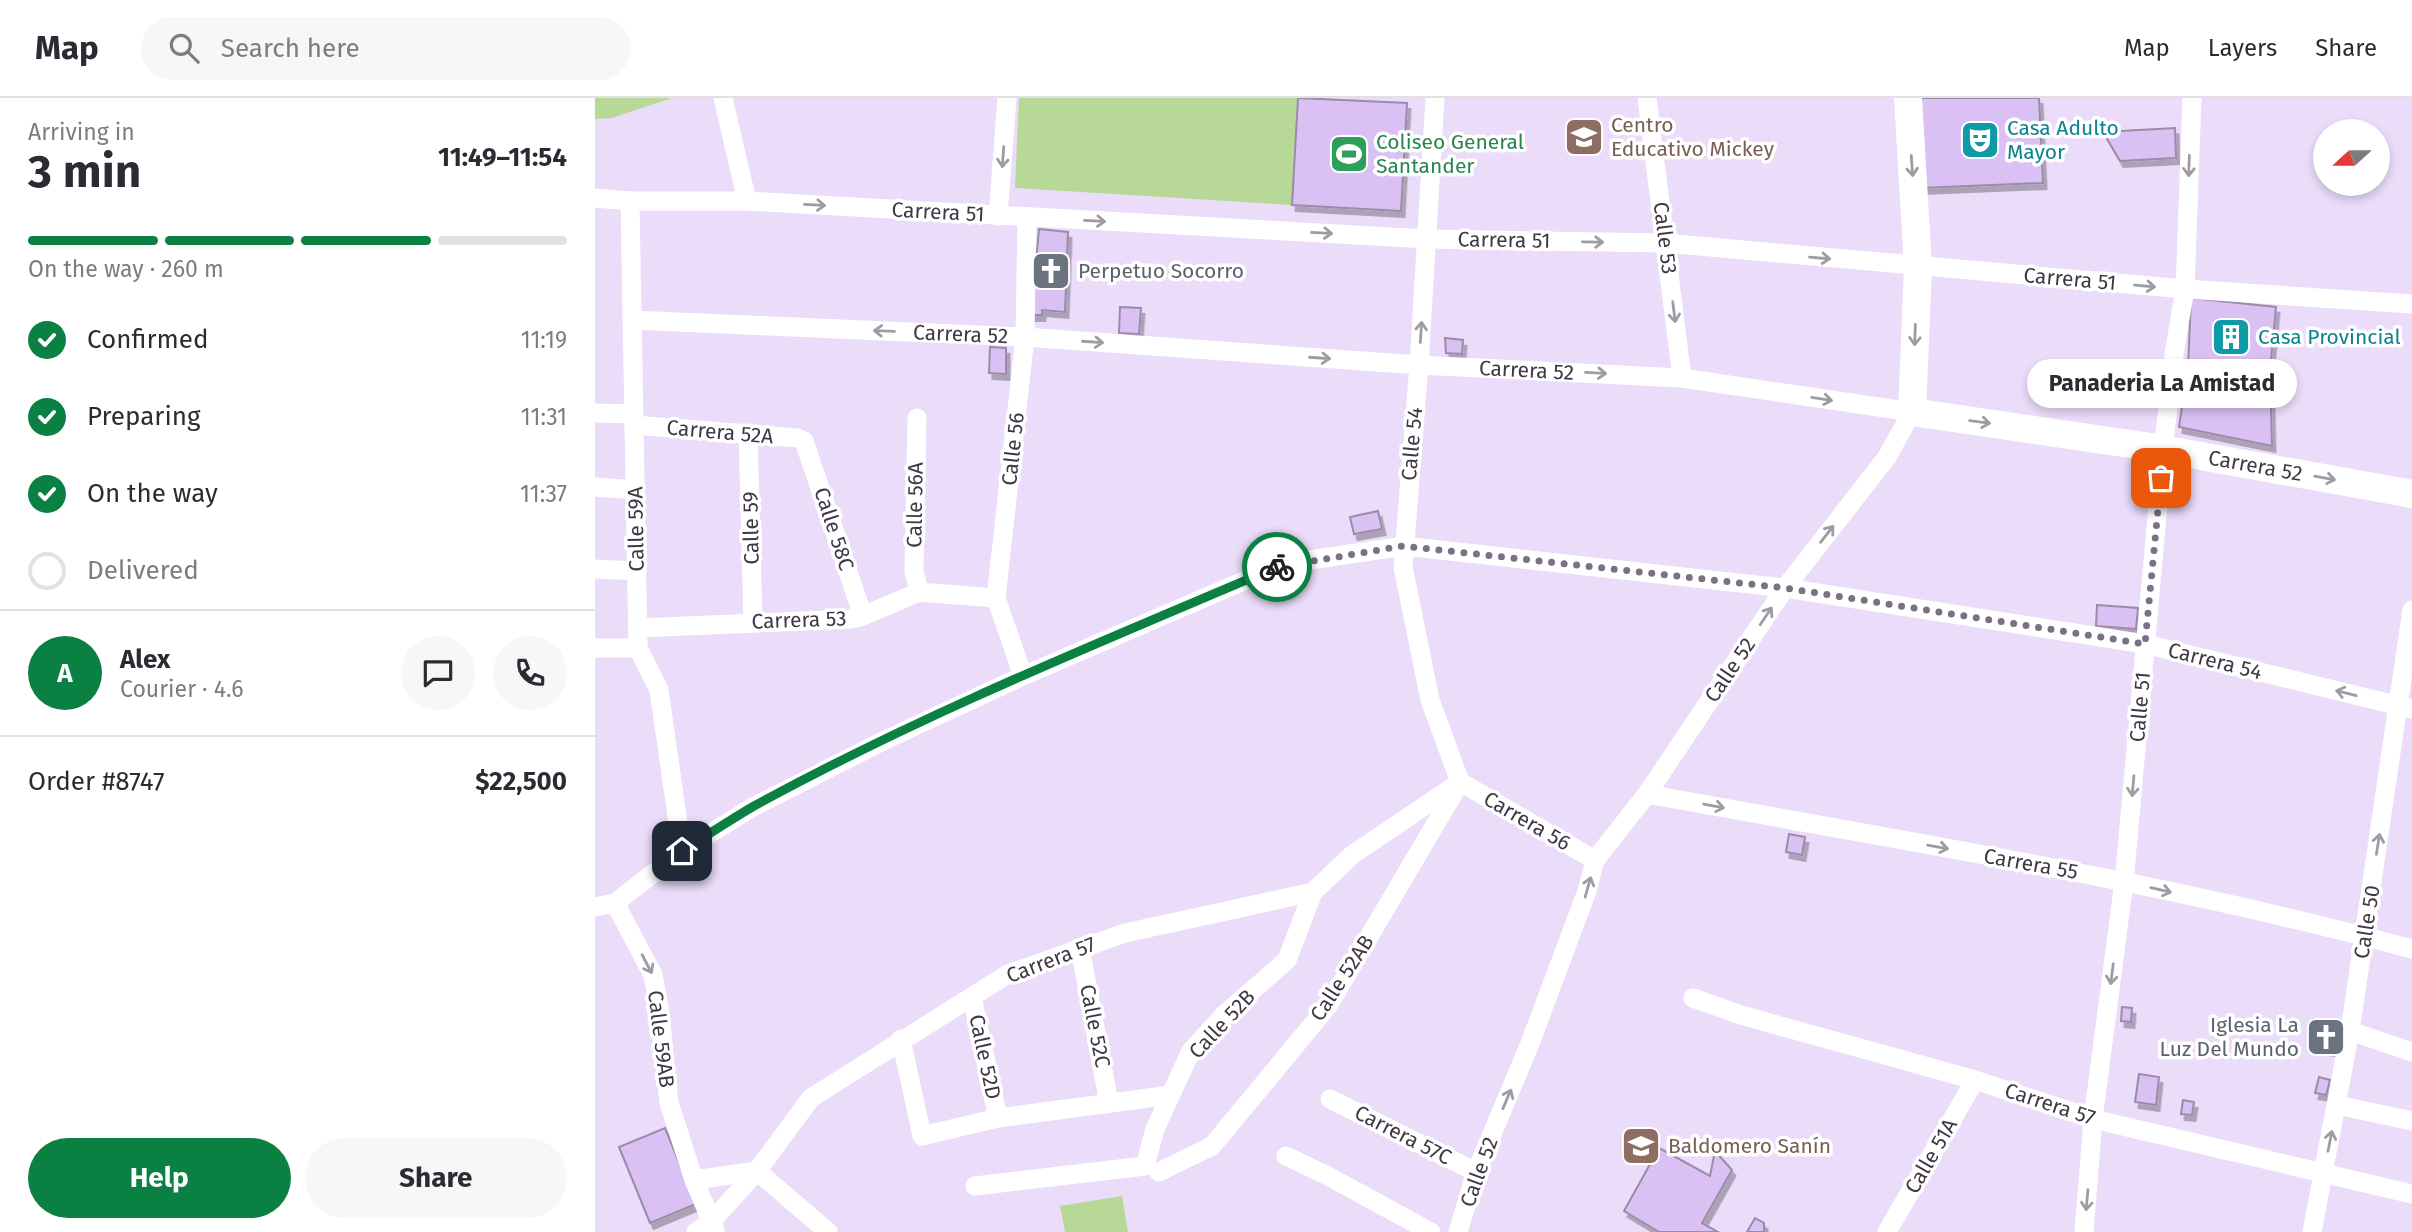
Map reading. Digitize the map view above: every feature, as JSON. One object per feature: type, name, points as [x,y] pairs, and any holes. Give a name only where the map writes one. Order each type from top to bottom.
[{"type":"street","points":[[723,98],[747,201]]},
{"type":"street","points":[[998,216],[1007,98]]},
{"type":"street","name":"Calle 54","points":[[1435,98],[1419,365],[1403,567],[1430,700],[1460,782]]},
{"type":"street","name":"Calle 53","points":[[1647,98],[1682,378]]},
{"type":"street","name":"Calle 52","points":[[1458,1232],[1476,1172],[1529,1046],[1587,891],[1595,860],[1647,794],[1785,588],[1887,457],[1912,412],[1918,267],[1908,98]]},
{"type":"street","name":"Calle 51","points":[[2084,1232],[2094,1119],[2124,882],[2163,450],[2185,289],[2192,98]]},
{"type":"street","name":"Carrera 51","points":[[595,198],[630,201],[747,201],[1427,239],[1665,243],[2185,289],[2412,304]]},
{"type":"street","name":"Calle 59A","points":[[630,201],[638,638],[659,690],[682,851]]},
{"type":"street","name":"Calle 56","points":[[1023,676],[996,597],[1025,337],[1027,217]]},
{"type":"street","name":"Carrera 52","points":[[632,320],[1025,337],[1419,365],[1682,378],[2163,450],[2412,494]]},
{"type":"street","name":"Carrera 52A","points":[[595,413],[634,420],[799,438],[804,441]]},
{"type":"street","name":"Calle 56A","points":[[917,418],[914,572],[919,592]]},
{"type":"street","name":"Calle 59","points":[[748,433],[753,622]]},
{"type":"street","name":"Calle 58C","points":[[804,441],[863,616]]},
{"type":"street","points":[[595,487],[635,490]]},
{"type":"street","name":"Carrera 54","points":[[595,907],[615,903],[682,851],[777,794],[1023,676],[1283,564],[1403,546],[1785,588],[2145,644],[2406,708]]},
{"type":"street","points":[[595,569],[636,571]]},
{"type":"street","name":"Carrera 53","points":[[595,648],[638,638],[753,622],[851,620],[919,592],[996,597]]},
{"type":"street","name":"Calle 50","points":[[2312,1232],[2337,1105],[2364,936],[2406,708],[2412,610]]},
{"type":"street","points":[[1313,892],[1352,855],[1460,782]]},
{"type":"street","name":"Carrera 56","points":[[1460,782],[1595,860]]},
{"type":"street","name":"Calle 52AB","points":[[975,1186],[1152,1169],[1212,1146],[1328,1006],[1460,782]]},
{"type":"street","name":"Carrera 55","points":[[1647,794],[2124,882],[2412,949]]},
{"type":"street","name":"Carrera 57","points":[[708,1228],[757,1171],[811,1098],[1008,974],[1125,933],[1313,892]]},
{"type":"street","name":"Calle 52B","points":[[1152,1169],[1154,1129],[1191,1051],[1224,1015],[1287,960],[1313,892]]},
{"type":"street","name":"Calle 59AB","points":[[615,903],[653,975],[660,1014],[669,1103],[708,1228]]},
{"type":"street","name":"Calle 52C","points":[[1080,948],[1109,1103]]},
{"type":"street","name":"Calle 52D","points":[[972,997],[998,1118]]},
{"type":"street","name":"Carrera 57","points":[[1693,998],[1741,1015],[1975,1080],[2094,1119],[2412,1194]]},
{"type":"street","points":[[2350,1031],[2412,1052]]},
{"type":"street","points":[[901,1040],[922,1136],[998,1118],[1171,1095]]},
{"type":"street","name":"Calle 51A","points":[[1887,1232],[1975,1080]]},
{"type":"street","name":"Carrera 57C","points":[[1330,1099],[1476,1172]]},
{"type":"street","points":[[2337,1105],[2412,1121]]},
{"type":"street","points":[[1286,1156],[1431,1232]]},
{"type":"street","points":[[694,1180],[757,1171],[828,1232]]},
{"type":"green space","points":[[595,98],[672,98],[612,118],[595,119]]},
{"type":"green space","points":[[1019,98],[1298,98],[1292,205],[1015,188]]},
{"type":"green space","points":[[1122,1196],[1128,1232],[1065,1232],[1060,1206]]},
{"type":"building","name":"Coliseo General Santander","points":[[1298,98],[1407,103],[1401,211],[1292,205]]},
{"type":"building","name":"Casa Adulto Mayor","points":[[1916,98],[2039,98],[2043,183],[1920,188]]},
{"type":"building","points":[[2175,128],[2176,158],[2120,161],[2103,132]]},
{"type":"building","name":"Perpetuo Socorro","points":[[1039,229],[1068,232],[1065,312],[1042,310],[1042,315],[1031,315]]},
{"type":"building","name":"Casa Provincial","points":[[2191,298],[2276,307],[2270,370],[2188,366]]},
{"type":"building","points":[[1120,307],[1141,308],[1139,334],[1119,333]]},
{"type":"building","points":[[1445,338],[1463,340],[1462,354],[1446,353]]},
{"type":"building","points":[[990,347],[1006,348],[1006,374],[989,373]]},
{"type":"building","points":[[2188,366],[2270,370],[2272,446],[2179,427]]},
{"type":"building","points":[[1378,511],[1382,529],[1354,534],[1350,517]]},
{"type":"building","points":[[2097,605],[2138,608],[2136,629],[2096,626]]},
{"type":"building","points":[[1789,834],[1805,837],[1802,855],[1786,852]]},
{"type":"building","points":[[2122,1007],[2132,1008],[2131,1022],[2121,1021]]},
{"type":"building","name":"Iglesia La Luz Del Mundo","points":[[2316,1023],[2338,1026],[2335,1050],[2313,1048]]},
{"type":"building","points":[[2139,1074],[2159,1077],[2156,1105],[2135,1102]]},
{"type":"building","points":[[2319,1077],[2330,1080],[2326,1095],[2315,1093]]},
{"type":"building","points":[[2183,1100],[2194,1102],[2192,1115],[2181,1114]]},
{"type":"building","points":[[665,1128],[696,1204],[650,1223],[619,1147]]},
{"type":"building","points":[[1659,1148],[1710,1176],[1715,1151],[1732,1170],[1702,1223],[1718,1232],[1659,1232],[1624,1211]]},
{"type":"building","points":[[1755,1218],[1764,1223],[1764,1232],[1747,1232]]},
{"type":"way so far","points":[[1277,567],[1403,546],[1785,588],[2145,644],[2161,478]]},
{"type":"place","name":"Centro Educativo Mickey","points":[[1584,137]]},
{"type":"place","name":"Casa Adulto Mayor","points":[[1980,140]]},
{"type":"place","name":"Coliseo General Santander","points":[[1349,154]]},
{"type":"place","name":"Perpetuo Socorro","points":[[1051,271]]},
{"type":"place","name":"Casa Provincial","points":[[2231,337]]},
{"type":"place","name":"Panaderia La Amistad","points":[[2161,478]]},
{"type":"place","name":"Iglesia La Luz Del Mundo","points":[[2326,1037]]},
{"type":"place","name":"Baldomero Sanín","points":[[1641,1146]]},
{"type":"route","points":[[682,851],[753,807],[885,740],[1023,676],[1277,567]]}]
